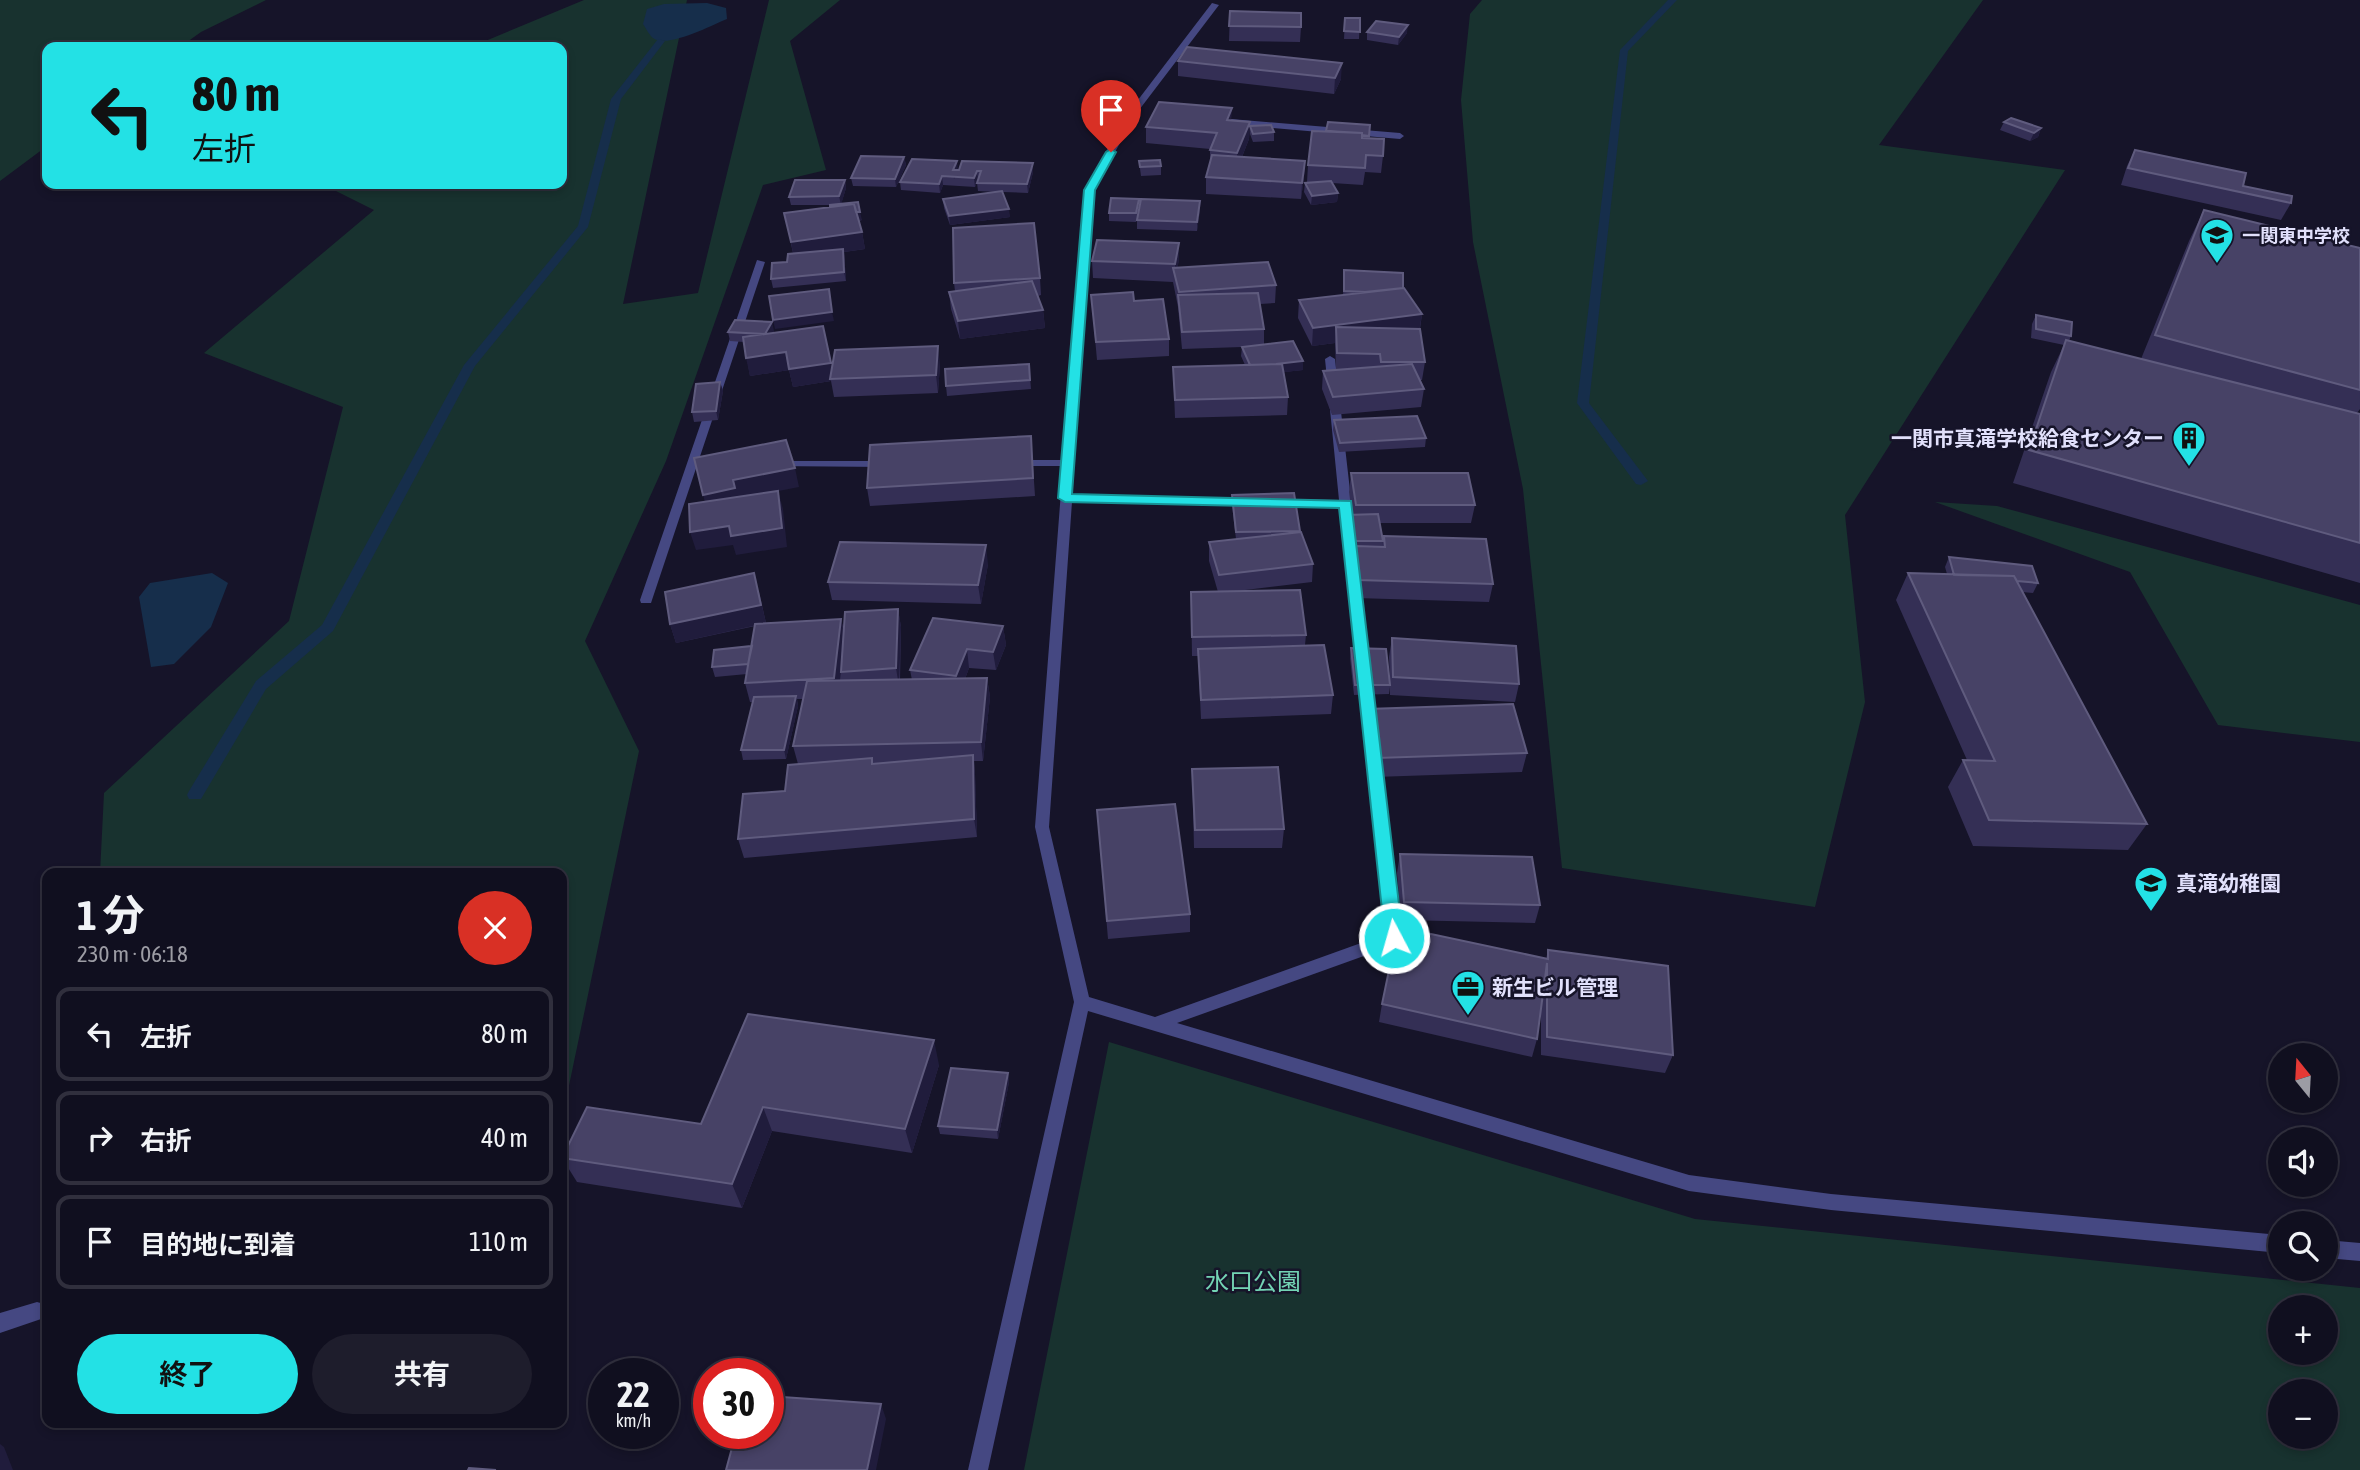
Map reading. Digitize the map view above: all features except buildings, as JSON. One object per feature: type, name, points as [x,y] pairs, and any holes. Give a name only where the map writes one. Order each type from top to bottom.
[{"type":"street","points":[[978,1470],[1082,1002],[1042,827],[1089,190],[1132,113],[1215,5]]},
{"type":"street","points":[[1132,113],[1145,115]]},
{"type":"street","points":[[1226,121],[1400,136]]},
{"type":"street","points":[[646,600],[760,262]]},
{"type":"street","points":[[1155,1024],[1394,938],[1330,359]]},
{"type":"street","points":[[999,463],[1069,463]]},
{"type":"street","points":[[692,464],[706,464]]},
{"type":"street","points":[[762,464],[901,464]]},
{"type":"street","points":[[1065,498],[1346,504]]},
{"type":"street","points":[[1082,1002],[1689,1183],[1831,1202],[2268,1243]]},
{"type":"street","points":[[2338,1250],[2360,1252]]},
{"type":"street","points":[[0,1322],[37,1311]]},
{"type":"green space","points":[[0,0],[266,0],[201,32],[187,42],[42,42],[42,150],[0,181]]},
{"type":"green space","points":[[584,0],[687,0],[623,304],[698,293],[769,0],[840,0],[790,41],[826,170],[763,185],[666,461],[585,641],[639,751],[567,1095],[567,868],[100,868],[104,793],[289,621],[343,407],[204,353],[374,210],[332,189],[567,189],[567,42],[483,42]]},
{"type":"green space","points":[[1482,0],[1983,0],[1879,145],[2065,170],[1845,515],[1865,702],[1815,907],[1562,868],[1523,489],[1473,242],[1461,100],[1470,14]]},
{"type":"green space","points":[[1935,502],[1997,506],[2360,605],[2360,742],[2218,725],[2130,572]]},
{"type":"green space","name":"水口公園","points":[[1109,1042],[1695,1219],[2268,1278],[2268,1281],[2360,1288],[2360,1470],[1024,1470]]},
{"type":"water","points":[[707,3],[726,8],[727,19],[668,41],[653,38],[643,24],[647,9],[664,4]]},
{"type":"water","points":[[212,573],[228,583],[211,627],[174,664],[151,667],[139,597],[150,583]]},
{"type":"waterway","points":[[1641,481],[1583,403],[1624,50],[1673,0]]},
{"type":"waterway","points":[[195,795],[261,685],[328,628],[470,365],[583,227],[616,99],[661,41]]},
{"type":"place","name":"一関東中学校","points":[[2217,265]]},
{"type":"place","name":"一関市真滝学校給食センター","points":[[2189,468]]},
{"type":"place","name":"真滝幼稚園","points":[[2151,913]]},
{"type":"place","name":"新生ビル管理","points":[[1468,1017]]},
{"type":"route","points":[[1111,152],[1089,190],[1065,498],[1346,504],[1394,938]]}]
